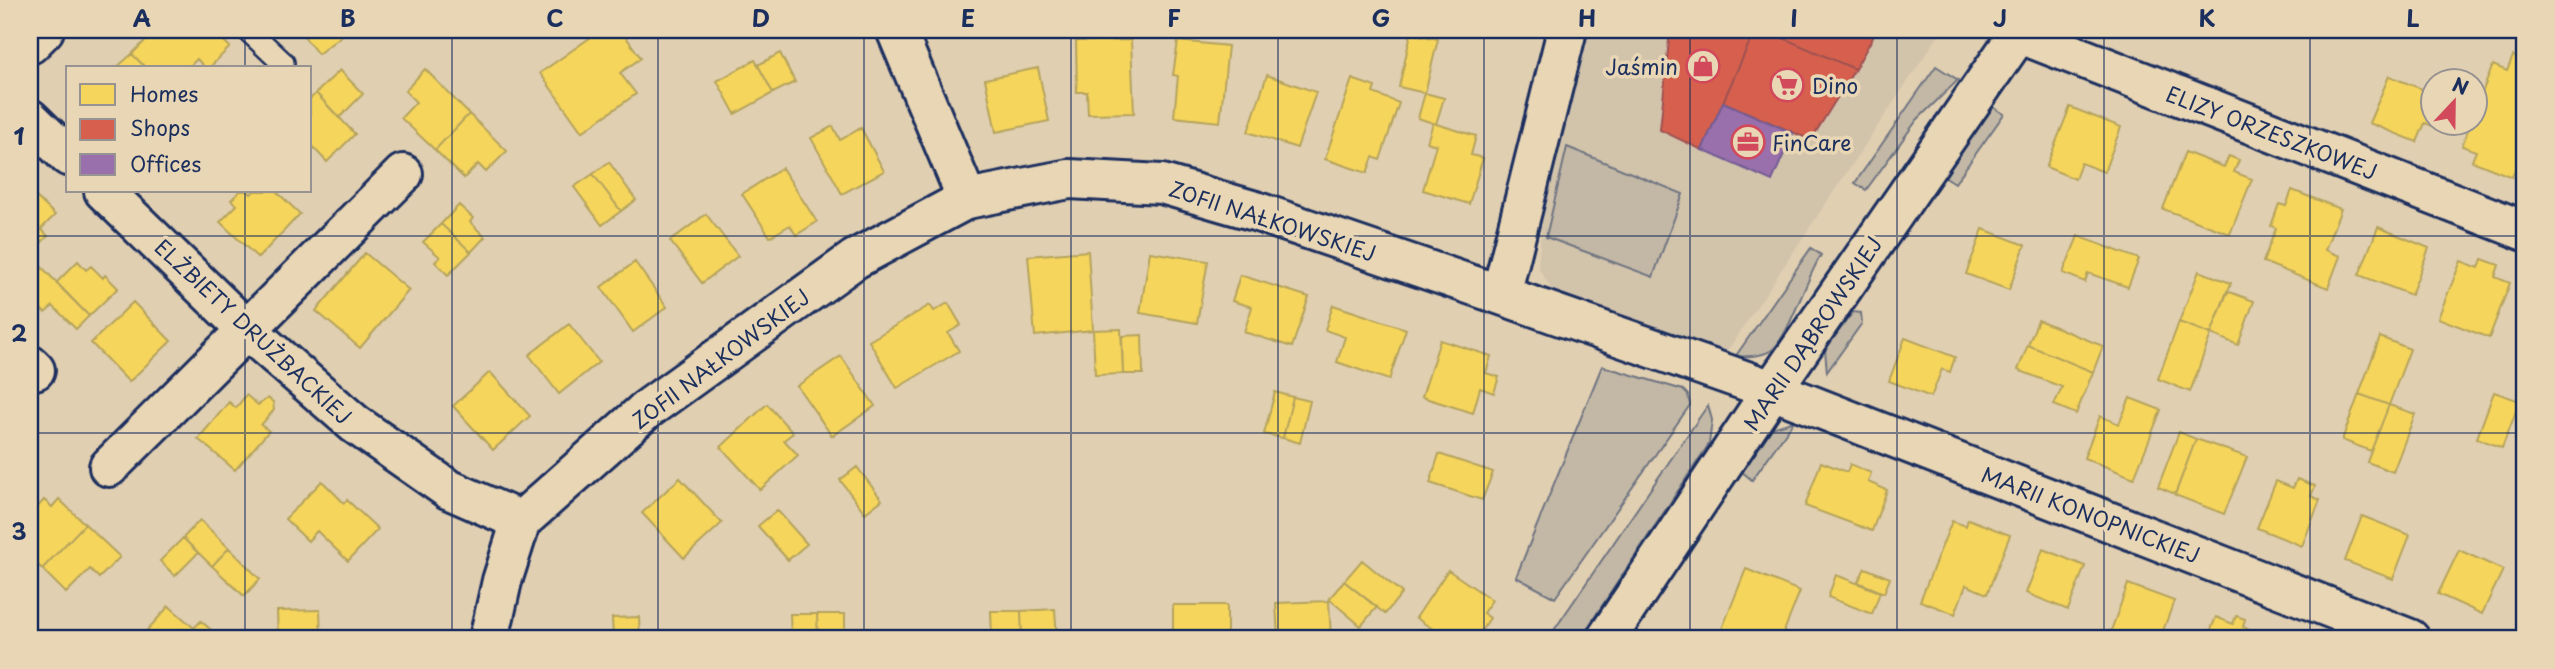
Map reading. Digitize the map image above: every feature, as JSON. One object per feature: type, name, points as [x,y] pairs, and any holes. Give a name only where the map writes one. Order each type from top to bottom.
[{"type":"street","points":[[30,44],[44,30]]},
{"type":"street","points":[[896,30],[967,199]]},
{"type":"street","points":[[1501,295],[1567,30]]},
{"type":"street","name":"ELIZY ORZESZKOWEJ","points":[[2019,32],[2525,231]]},
{"type":"street","name":"MARII DĄBROWSKIEJ","points":[[1606,639],[1772,390],[2019,32]]},
{"type":"street","points":[[30,118],[66,154]]},
{"type":"street","points":[[109,467],[403,174]]},
{"type":"street","name":"ZOFII NAŁKOWSKIEJ","points":[[521,521],[646,410],[855,259],[967,199],[1069,179],[1161,184],[1255,211],[1772,390]]},
{"type":"street","name":"ELŻBIETY DRUŻBACKIEJ","points":[[105,192],[247,330],[355,424],[448,489],[521,521]]},
{"type":"street","name":"MARII KONOPNICKIEJ","points":[[1772,390],[2410,639]]},
{"type":"street","points":[[489,639],[502,582],[521,521]]},
{"type":"lane","points":[[248,30],[283,63]]},
{"type":"shaded area","points":[[1585,30],[1942,30],[1723,357],[1555,295],[1538,267],[1542,219]]},
{"type":"shaded area","points":[[1936,66],[1958,80],[1917,120],[1866,190],[1855,183]]},
{"type":"shaded area","points":[[1993,107],[2004,114],[1955,183],[1944,176]]},
{"type":"shaded area","points":[[1567,147],[1683,194],[1653,277],[1546,237]]},
{"type":"shaded area","points":[[1811,248],[1821,255],[1779,342],[1765,353],[1735,357]]},
{"type":"shaded area","points":[[1853,312],[1861,313],[1862,323],[1827,372],[1825,350]]},
{"type":"shaded area","points":[[1602,366],[1683,390],[1688,395],[1690,405],[1555,598],[1516,577]]},
{"type":"shaded area","points":[[1708,405],[1712,420],[1709,444],[1580,639],[1548,639]]},
{"type":"shaded area","points":[[1794,421],[1752,480],[1741,471],[1772,428]]},
{"type":"building: Homes","points":[[156,30],[213,30],[230,47],[211,66],[203,66],[197,59],[190,66],[144,66],[132,54]]},
{"type":"building: Homes","points":[[299,30],[349,30],[318,54]]},
{"type":"building: Homes","points":[[601,30],[621,30],[641,58],[620,73],[636,94],[582,132],[540,73]]},
{"type":"building: Homes","points":[[1411,33],[1438,39],[1425,93],[1399,87]]},
{"type":"building: Homes","points":[[1131,40],[1134,113],[1088,114],[1087,92],[1077,92],[1076,41]]},
{"type":"building: Homes","points":[[1178,41],[1228,46],[1220,122],[1174,117],[1178,76],[1173,75]]},
{"type":"building: Homes","points":[[780,53],[795,82],[773,93],[758,65]]},
{"type":"building: Homes","points":[[132,54],[144,66],[118,66]]},
{"type":"building: Homes","points":[[2513,56],[2525,60],[2525,144],[2512,177],[2472,161],[2476,151],[2462,146],[2466,136],[2488,136],[2488,78],[2493,65],[2507,71]]},
{"type":"building: Homes","points":[[755,60],[773,93],[735,114],[717,81]]},
{"type":"building: Homes","points":[[1038,68],[1049,121],[996,132],[985,79]]},
{"type":"building: Homes","points":[[425,69],[469,114],[435,150],[401,118],[416,102],[405,91]]},
{"type":"building: Homes","points":[[340,70],[363,94],[339,118],[316,93]]},
{"type":"building: Homes","points":[[1267,75],[1316,92],[1297,148],[1248,132]]},
{"type":"building: Homes","points":[[2389,76],[2418,87],[2420,136],[2417,142],[2369,123]]},
{"type":"building: Homes","points":[[1352,79],[1375,87],[1373,93],[1399,103],[1380,160],[1373,157],[1367,173],[1325,159]]},
{"type":"building: Homes","points":[[316,93],[355,134],[327,162],[312,146],[312,97]]},
{"type":"building: Homes","points":[[1425,93],[1444,98],[1436,124],[1418,118]]},
{"type":"building: Homes","points":[[2070,107],[2121,127],[2104,172],[2081,163],[2075,179],[2046,167]]},
{"type":"building: Homes","points":[[469,114],[507,151],[486,172],[478,164],[464,178],[435,150]]},
{"type":"building: Homes","points":[[1433,123],[1476,136],[1471,155],[1483,158],[1469,204],[1423,190],[1436,145],[1427,142]]},
{"type":"building: Homes","points":[[833,126],[840,140],[861,128],[884,171],[842,194],[811,138]]},
{"type":"building: Homes","points":[[2185,152],[2224,167],[2229,156],[2239,160],[2234,172],[2252,179],[2230,234],[2163,209]]},
{"type":"building: Homes","points":[[609,162],[636,200],[621,211],[593,174]]},
{"type":"building: Homes","points":[[782,168],[817,222],[796,235],[790,225],[770,237],[742,194]]},
{"type":"building: Homes","points":[[593,174],[621,211],[602,225],[574,187]]},
{"type":"building: Homes","points":[[2292,190],[2341,209],[2325,250],[2340,256],[2328,288],[2263,262],[2276,228],[2271,226],[2279,204],[2286,206]]},
{"type":"building: Homes","points":[[30,191],[55,215],[41,229],[48,236],[32,252],[30,250]]},
{"type":"building: Homes","points":[[239,192],[277,192],[300,214],[258,258],[220,222],[237,205],[231,200]]},
{"type":"building: Homes","points":[[459,205],[473,218],[470,222],[485,237],[471,252],[441,224]]},
{"type":"building: Homes","points":[[706,214],[738,256],[702,283],[670,241]]},
{"type":"building: Homes","points":[[441,224],[471,252],[448,275],[435,262],[440,257],[423,242]]},
{"type":"building: Homes","points":[[2378,227],[2429,248],[2411,295],[2359,275]]},
{"type":"building: Homes","points":[[1983,229],[2025,245],[2009,290],[1966,274]]},
{"type":"building: Homes","points":[[2078,236],[2139,259],[2128,287],[2088,273],[2085,282],[2063,273]]},
{"type":"building: Homes","points":[[1088,251],[1093,330],[1035,336],[1028,256]]},
{"type":"building: Homes","points":[[1150,252],[1208,261],[1197,323],[1140,313]]},
{"type":"building: Homes","points":[[365,253],[409,290],[360,348],[316,311]]},
{"type":"building: Homes","points":[[34,259],[89,316],[76,329],[53,306],[45,313],[30,298],[39,288],[30,278],[30,263]]},
{"type":"building: Homes","points":[[2482,259],[2499,265],[2495,277],[2510,283],[2489,338],[2438,318],[2461,261],[2479,268]]},
{"type":"building: Homes","points":[[78,261],[86,270],[91,266],[103,278],[105,275],[118,288],[89,316],[56,283]]},
{"type":"building: Homes","points":[[635,262],[667,307],[633,332],[601,287]]},
{"type":"building: Homes","points":[[2199,271],[2231,283],[2211,334],[2179,322]]},
{"type":"building: Homes","points":[[1240,275],[1309,297],[1292,347],[1244,332],[1252,307],[1232,301]]},
{"type":"building: Homes","points":[[2227,291],[2254,301],[2238,345],[2211,334]]},
{"type":"building: Homes","points":[[133,302],[171,341],[129,382],[91,343]]},
{"type":"building: Homes","points":[[948,303],[961,325],[948,333],[959,351],[897,388],[869,341],[930,305],[934,311]]},
{"type":"building: Homes","points":[[1333,305],[1406,329],[1389,380],[1337,362],[1345,337],[1325,330]]},
{"type":"building: Homes","points":[[2038,320],[2103,346],[2093,372],[2028,345]]},
{"type":"building: Homes","points":[[2179,322],[2211,334],[2190,392],[2158,379]]},
{"type":"building: Homes","points":[[569,324],[599,362],[559,394],[529,355]]},
{"type":"building: Homes","points":[[1121,329],[1123,374],[1095,375],[1093,330]]},
{"type":"building: Homes","points":[[1142,335],[1143,374],[1123,374],[1122,336]]},
{"type":"building: Homes","points":[[2380,337],[2410,349],[2389,405],[2359,394]]},
{"type":"building: Homes","points":[[1905,338],[1955,357],[1950,372],[1942,369],[1931,397],[1889,381]]},
{"type":"building: Homes","points":[[1440,340],[1491,356],[1486,373],[1499,377],[1494,393],[1480,388],[1473,413],[1422,397]]},
{"type":"building: Homes","points":[[2028,345],[2093,372],[2076,414],[2054,405],[2062,387],[2018,370]]},
{"type":"building: Homes","points":[[841,356],[875,406],[832,436],[797,386]]},
{"type":"building: Homes","points":[[490,372],[530,416],[493,450],[453,406]]},
{"type":"building: Homes","points":[[1275,392],[1293,397],[1283,438],[1264,434]]},
{"type":"building: Homes","points":[[2494,392],[2520,401],[2502,448],[2477,438]]},
{"type":"building: Homes","points":[[2359,394],[2389,405],[2371,451],[2342,440]]},
{"type":"building: Homes","points":[[246,395],[258,405],[268,398],[273,402],[274,410],[261,425],[269,431],[235,470],[198,439],[229,402],[236,408]]},
{"type":"building: Homes","points":[[1293,397],[1310,401],[1300,443],[1283,438]]},
{"type":"building: Homes","points":[[2130,398],[2161,410],[2134,478],[2084,458],[2100,416],[2119,424]]},
{"type":"building: Homes","points":[[767,404],[793,433],[784,440],[798,455],[760,490],[721,447]]},
{"type":"building: Homes","points":[[2389,405],[2415,414],[2393,472],[2367,462]]},
{"type":"building: Homes","points":[[2179,432],[2196,439],[2175,494],[2158,487]]},
{"type":"building: Homes","points":[[2196,439],[2247,457],[2224,514],[2175,495]]},
{"type":"building: Homes","points":[[1439,454],[1493,472],[1482,500],[1430,483]]},
{"type":"building: Homes","points":[[1821,462],[1847,472],[1850,464],[1871,473],[1868,482],[1887,490],[1872,531],[1805,506]]},
{"type":"building: Homes","points":[[857,467],[882,500],[865,513],[840,480]]},
{"type":"building: Homes","points":[[680,478],[722,523],[684,558],[642,513]]},
{"type":"building: Homes","points":[[2297,479],[2315,486],[2311,496],[2320,500],[2302,546],[2257,528],[2276,481],[2293,488]]},
{"type":"building: Homes","points":[[322,481],[344,503],[347,500],[378,529],[348,561],[317,531],[308,541],[285,519]]},
{"type":"building: Homes","points":[[59,499],[85,524],[42,569],[30,557],[30,527],[35,522],[30,515],[44,500],[52,507]]},
{"type":"building: Homes","points":[[777,510],[807,544],[788,560],[758,526]]},
{"type":"building: Homes","points":[[2362,516],[2410,535],[2393,579],[2345,561]]},
{"type":"building: Homes","points":[[1968,519],[2010,535],[1987,594],[1966,585],[1955,614],[1920,601],[1952,521],[1966,526]]},
{"type":"building: Homes","points":[[200,520],[229,548],[212,566],[183,538]]},
{"type":"building: Homes","points":[[85,524],[120,557],[99,578],[90,569],[66,593],[42,569]]},
{"type":"building: Homes","points":[[183,538],[198,553],[175,576],[160,561]]},
{"type":"building: Homes","points":[[229,548],[260,579],[244,596],[212,566]]},
{"type":"building: Homes","points":[[2043,549],[2085,566],[2068,610],[2026,593]]},
{"type":"building: Homes","points":[[2459,550],[2503,570],[2482,614],[2438,594]]},
{"type":"building: Homes","points":[[1362,560],[1402,593],[1385,614],[1344,581]]},
{"type":"building: Homes","points":[[1865,568],[1890,578],[1884,593],[1858,582]]},
{"type":"building: Homes","points":[[1746,569],[1800,591],[1781,639],[1718,639]]},
{"type":"building: Homes","points":[[1448,570],[1492,600],[1483,613],[1490,618],[1481,631],[1486,635],[1484,639],[1448,639],[1416,618]]},
{"type":"building: Homes","points":[[1836,575],[1880,592],[1872,614],[1828,597]]},
{"type":"building: Homes","points":[[1344,581],[1377,607],[1361,626],[1329,599]]},
{"type":"building: Homes","points":[[2128,584],[2174,601],[2160,639],[2108,639]]},
{"type":"building: Homes","points":[[1329,601],[1331,639],[1278,639],[1276,603]]},
{"type":"building: Homes","points":[[1173,605],[1227,605],[1227,639],[1173,639]]},
{"type":"building: Homes","points":[[169,606],[194,628],[201,621],[221,639],[139,639]]},
{"type":"building: Homes","points":[[1055,609],[1057,639],[1022,639],[1021,611]]},
{"type":"building: Homes","points":[[320,610],[321,639],[278,639],[277,611]]},
{"type":"building: Homes","points":[[991,611],[1021,611],[1022,639],[992,639]]},
{"type":"building: Homes","points":[[790,614],[817,614],[818,639],[791,639]]},
{"type":"building: Homes","points":[[817,614],[845,614],[845,639],[818,639]]},
{"type":"building: Homes","points":[[2236,616],[2245,619],[2243,627],[2261,634],[2259,639],[2207,639],[2216,617],[2233,624]]},
{"type":"building: Homes","points":[[639,617],[640,639],[613,639],[612,618]]},
{"type":"building: Shops","name":"Jaśmin","points":[[1670,30],[1755,30],[1702,150],[1660,130]]},
{"type":"building: Shops","name":"Dino","points":[[1755,30],[1780,30],[1778,36],[1855,69],[1811,140],[1723,102]]},
{"type":"building: Shops","points":[[1780,30],[1877,30],[1855,69],[1778,36]]},
{"type":"building: Offices","name":"FinCare","points":[[1723,102],[1793,133],[1772,181],[1702,150]]},
{"type":"place","name":"Jaśmin","points":[[1703,66]]},
{"type":"place","name":"Dino","points":[[1787,85]]},
{"type":"place","name":"FinCare","points":[[1748,142]]}]
